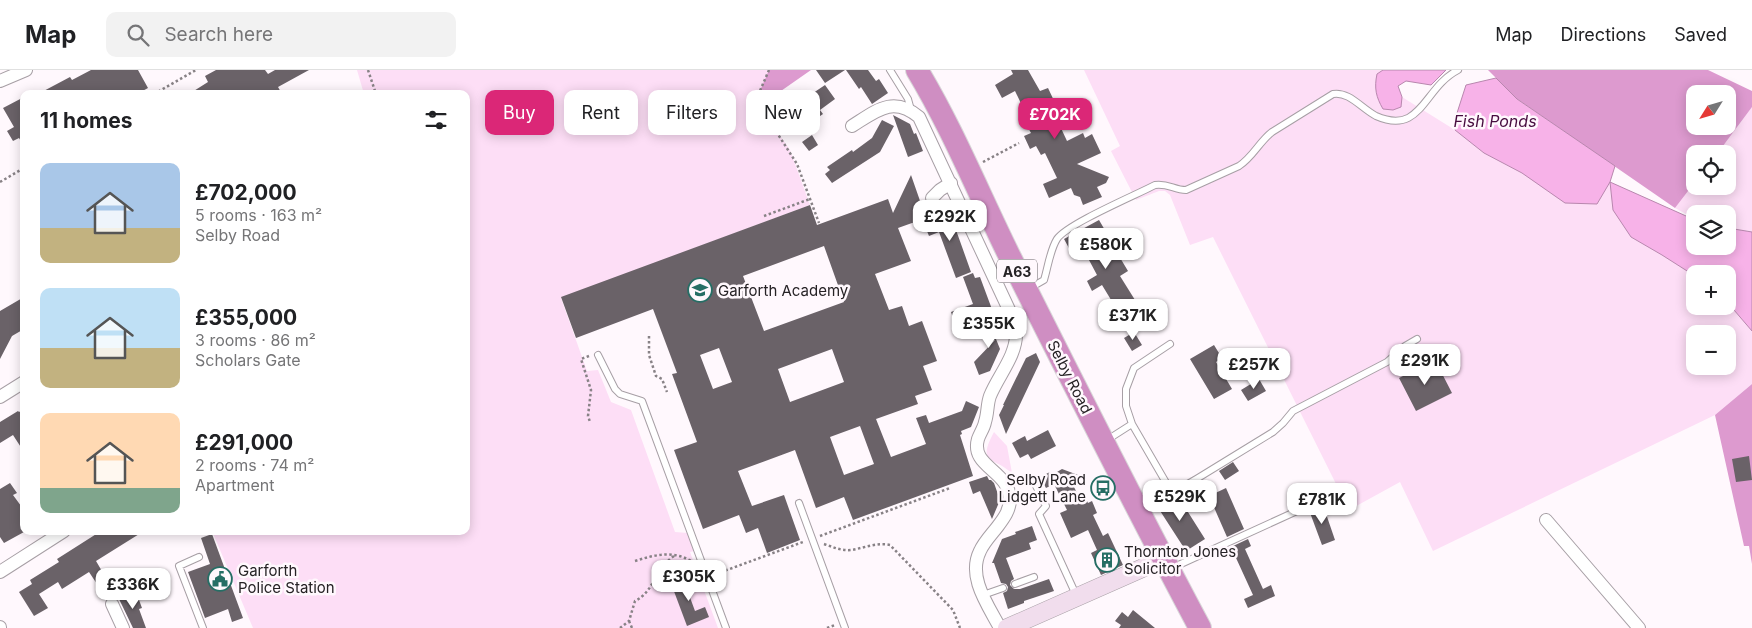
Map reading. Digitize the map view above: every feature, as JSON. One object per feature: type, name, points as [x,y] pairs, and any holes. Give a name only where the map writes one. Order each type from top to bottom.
[{"type":"highway","name":"Selby Road","points":[[917,70],[947,123],[1027,290],[1134,503],[1200,628]]},
{"type":"main road","points":[[1007,628],[1077,597],[1166,564]]},
{"type":"street","points":[[2,76],[26,70]]},
{"type":"street","points":[[852,126],[880,108],[891,106],[901,106],[911,110],[919,117],[1011,314],[1016,331],[1014,345],[990,396],[986,421],[978,440],[977,448],[979,456],[984,463],[1005,482],[1009,492],[1008,512],[981,548],[977,557],[976,575],[983,595],[1000,628]]},
{"type":"street","points":[[932,198],[950,184]]},
{"type":"street","points":[[0,397],[20,384]]},
{"type":"street","points":[[1546,520],[1639,628]]},
{"type":"street","points":[[0,572],[58,535]]},
{"type":"street","points":[[112,604],[124,623]]},
{"type":"lane","points":[[890,70],[908,99],[911,110]]},
{"type":"lane","points":[[1027,290],[1044,280],[1057,239],[1071,227],[1155,185],[1169,185],[1180,190],[1186,190],[1239,166],[1246,161],[1264,138],[1333,94],[1338,93],[1347,96],[1373,114],[1388,121],[1397,122],[1405,120],[1418,110],[1444,79],[1458,70]]},
{"type":"lane","points":[[959,330],[994,317],[1011,314]]},
{"type":"lane","points":[[1134,503],[1160,487],[1186,485],[1273,432],[1283,423],[1292,410],[1386,362],[1405,346],[1417,339]]},
{"type":"lane","points":[[1168,486],[1132,424],[1126,406],[1126,389],[1134,368],[1170,344]]},
{"type":"lane","points":[[598,355],[615,389],[620,394],[642,401],[726,628]]},
{"type":"lane","points":[[1104,442],[1132,424]]},
{"type":"lane","points":[[1032,478],[1046,506],[1039,514],[1077,597]]},
{"type":"lane","points":[[799,503],[845,628]]},
{"type":"lane","points":[[1166,564],[1298,510]]},
{"type":"lane","points":[[199,557],[179,566],[202,628]]},
{"type":"lane","points":[[1015,584],[1034,578]]},
{"type":"lane","points":[[983,595],[1003,588]]},
{"type":"path","points":[[161,90],[196,70]]},
{"type":"path","points":[[368,70],[375,90]]},
{"type":"path","points":[[769,70],[756,100],[797,164],[819,223]]},
{"type":"path","points":[[969,170],[1019,143]]},
{"type":"path","points":[[0,182],[20,170]]},
{"type":"path","points":[[764,216],[810,198]]},
{"type":"path","points":[[649,336],[650,355],[656,376],[662,379],[667,392]]},
{"type":"path","points":[[590,422],[588,416],[591,390],[581,358],[598,355]]},
{"type":"path","points":[[635,561],[654,555],[680,555],[690,560],[703,578],[813,540],[950,488]]},
{"type":"path","points":[[813,540],[841,550],[851,550],[879,544],[890,545],[953,610],[960,628]]},
{"type":"path","points":[[620,628],[629,621],[635,600],[644,596],[661,568],[676,555]]},
{"type":"path","points":[[629,621],[632,628]]},
{"type":"shaded area","points":[[357,70],[771,70],[763,90],[746,90],[746,135],[779,135],[790,150],[810,205],[561,298],[587,371],[598,370],[611,402],[631,410],[675,532],[688,533],[694,551],[690,552],[718,628],[253,628],[214,535],[470,535],[470,90],[363,90]]},
{"type":"shaded area","points":[[769,70],[811,70],[782,90],[760,90]]},
{"type":"shaded area","points":[[1084,70],[1383,70],[1377,75],[1401,107],[1402,97],[1455,130],[1484,153],[1522,173],[1610,182],[1631,237],[1686,270],[1686,315],[1736,315],[1736,312],[1752,331],[1752,384],[1715,415],[1433,551],[1400,482],[1349,510],[1213,237],[1190,245],[1170,195],[1165,191],[1159,191],[1136,200],[1111,151],[1120,146]]},
{"type":"shaded area","points":[[1488,70],[1708,70],[1752,91],[1752,107],[1736,128],[1736,85],[1686,85],[1686,135],[1731,135],[1724,145],[1686,145],[1686,194],[1675,208],[1517,99]]},
{"type":"shaded area","points":[[1752,107],[1752,232],[1736,229],[1736,205],[1686,205],[1686,214],[1675,208],[1686,194],[1736,195],[1736,145],[1724,145],[1731,135],[1736,135],[1736,128]]},
{"type":"shaded area","points":[[1752,384],[1752,564],[1749,546],[1744,546],[1715,415]]},
{"type":"shaded area","points":[[994,432],[1007,446],[1012,473],[987,455],[989,442]]},
{"type":"water","points":[[1383,70],[1446,70],[1431,85],[1406,81],[1398,86],[1402,97],[1401,107],[1393,110],[1383,109],[1377,96],[1377,74]]},
{"type":"water","name":"Fish Ponds","points":[[1496,78],[1517,99],[1615,166],[1610,182],[1597,204],[1565,203],[1522,173],[1484,153],[1455,130],[1457,113],[1466,85]]},
{"type":"water","points":[[1610,182],[1686,216],[1686,255],[1736,255],[1736,229],[1752,232],[1752,331],[1736,312],[1736,265],[1686,265],[1686,270],[1631,237],[1613,210]]},
{"type":"building","points":[[91,70],[138,70],[148,88],[144,90],[46,90],[70,77],[72,80]]},
{"type":"building","points":[[216,70],[265,70],[268,74],[275,70],[309,70],[278,87],[280,90],[195,90],[208,82],[205,76]]},
{"type":"building","points":[[816,70],[845,70],[825,83]]},
{"type":"building","points":[[846,70],[868,70],[876,81],[879,79],[888,93],[872,104],[861,87],[859,89]]},
{"type":"building","points":[[1011,70],[1028,70],[1040,91],[1048,88],[1057,107],[1052,109],[1067,141],[1083,133],[1085,138],[1092,134],[1101,153],[1077,164],[1109,177],[1106,183],[1097,187],[1102,197],[1083,205],[1080,197],[1074,195],[1071,188],[1049,198],[1043,184],[1057,178],[1045,153],[1041,155],[1036,146],[1030,149],[1024,136],[1031,133],[1026,124],[1030,122],[1015,91],[1002,98],[995,85],[1013,74]]},
{"type":"building","points":[[825,85],[835,99],[820,110],[820,90],[818,90]]},
{"type":"building","points":[[20,99],[20,140],[19,138],[13,141],[7,131],[14,127],[3,108]]},
{"type":"building","points":[[893,115],[910,124],[914,134],[916,133],[923,151],[908,157]]},
{"type":"building","points":[[882,120],[894,126],[880,152],[832,183],[825,174],[830,170],[827,167],[872,138]]},
{"type":"building","points":[[812,135],[818,145],[809,151],[802,142]]},
{"type":"building","points":[[911,175],[926,218],[898,228],[911,261],[875,274],[889,310],[902,306],[909,326],[922,321],[937,361],[923,366],[932,390],[915,396],[918,404],[876,419],[891,457],[926,444],[916,418],[926,415],[929,423],[962,411],[966,401],[979,407],[971,427],[961,431],[962,434],[960,435],[973,476],[853,520],[844,497],[816,508],[795,450],[738,471],[752,506],[784,495],[800,540],[767,553],[758,528],[746,533],[739,515],[703,529],[674,450],[697,442],[672,374],[677,373],[653,309],[576,338],[561,297],[810,205],[817,225],[888,199],[893,213]],"holes":[[[824,246],[844,302],[764,331],[743,276]],[[719,348],[732,382],[713,389],[700,355]],[[832,349],[844,382],[790,402],[778,369]],[[860,426],[874,464],[844,475],[830,437]]]},
{"type":"building","points":[[955,214],[961,229],[956,230],[971,272],[956,278],[939,232],[929,236],[922,219],[933,215],[935,221]]},
{"type":"building","points":[[1099,220],[1109,237],[1103,240],[1111,253],[1119,256],[1128,271],[1120,276],[1143,317],[1126,328],[1102,285],[1092,291],[1087,281],[1097,275],[1081,245],[1070,250],[1064,239]]},
{"type":"building","points":[[973,273],[975,278],[980,277],[993,312],[955,324],[951,312],[973,304],[963,277]]},
{"type":"building","points":[[20,299],[20,331],[12,336],[0,359],[0,311]]},
{"type":"building","points":[[997,322],[1003,337],[996,339],[1000,349],[990,371],[979,375],[974,362],[995,340],[987,343],[981,327]]},
{"type":"building","points":[[1134,332],[1142,345],[1132,351],[1124,338]]},
{"type":"building","points":[[1214,345],[1222,358],[1216,362],[1232,389],[1214,399],[1190,359]]},
{"type":"building","points":[[1036,353],[1040,362],[1006,434],[999,415],[1026,358]]},
{"type":"building","points":[[1435,360],[1452,393],[1416,411],[1399,378]]},
{"type":"building","points":[[1259,379],[1266,391],[1248,401],[1241,390]]},
{"type":"building","points":[[19,412],[20,446],[13,435],[0,443],[0,422]]},
{"type":"building","points":[[1048,430],[1056,446],[1031,459],[1028,454],[1020,458],[1012,443],[1025,436],[1027,441]]},
{"type":"building","points":[[1749,456],[1752,480],[1736,482],[1732,459]]},
{"type":"building","points":[[1233,462],[1239,471],[1225,480],[1219,471]]},
{"type":"building","points":[[1062,469],[1078,475],[1074,487],[1082,503],[1092,501],[1097,513],[1093,515],[1103,536],[1108,533],[1123,565],[1101,575],[1091,553],[1097,550],[1088,530],[1071,538],[1060,513],[1067,510],[1054,484],[1046,488],[1040,477],[1050,472],[1052,475]]},
{"type":"building","points":[[987,476],[994,483],[1000,500],[992,519],[980,491],[973,494],[969,482]]},
{"type":"building","points":[[10,483],[17,493],[13,495],[20,505],[20,534],[4,543],[0,537],[0,489]]},
{"type":"building","points":[[1226,488],[1244,529],[1227,537],[1209,496]]},
{"type":"building","points":[[1171,493],[1178,504],[1181,501],[1205,539],[1186,551],[1155,503]]},
{"type":"building","points":[[1323,505],[1335,540],[1322,545],[1309,510]]},
{"type":"building","points":[[1032,526],[1037,540],[1029,543],[1031,549],[1006,558],[1014,579],[1010,585],[1014,589],[1020,589],[1049,579],[1054,591],[1024,601],[1024,603],[1008,609],[1003,593],[1007,591],[1008,587],[1006,584],[1001,583],[994,563],[992,563],[1002,539]]},
{"type":"building","points":[[95,535],[138,535],[96,561],[106,578],[97,584],[89,572],[62,589],[58,582],[39,594],[48,608],[34,616],[19,592],[32,584],[30,580],[59,562],[57,559]]},
{"type":"building","points":[[212,535],[243,618],[232,622],[228,609],[205,618],[188,572],[210,564],[201,538]]},
{"type":"building","points":[[1248,539],[1251,546],[1245,549],[1263,589],[1271,585],[1275,596],[1248,608],[1244,599],[1253,595],[1231,547]]},
{"type":"building","points":[[694,578],[698,588],[688,592],[695,611],[705,607],[709,617],[687,626],[672,586]]},
{"type":"building","points":[[136,592],[142,608],[139,609],[146,628],[133,628],[119,599]]},
{"type":"building","points":[[1133,610],[1155,628],[1119,628],[1121,625],[1115,621],[1122,612],[1128,617]]},
{"type":"place","name":"Garforth Academy","points":[[700,290]]},
{"type":"place","name":"Selby Road Lidgett Lane","points":[[1103,488]]},
{"type":"place","name":"Thornton Jones Solicitor","points":[[1107,560]]},
{"type":"place","name":"Garforth Police Station","points":[[220,579]]}]
